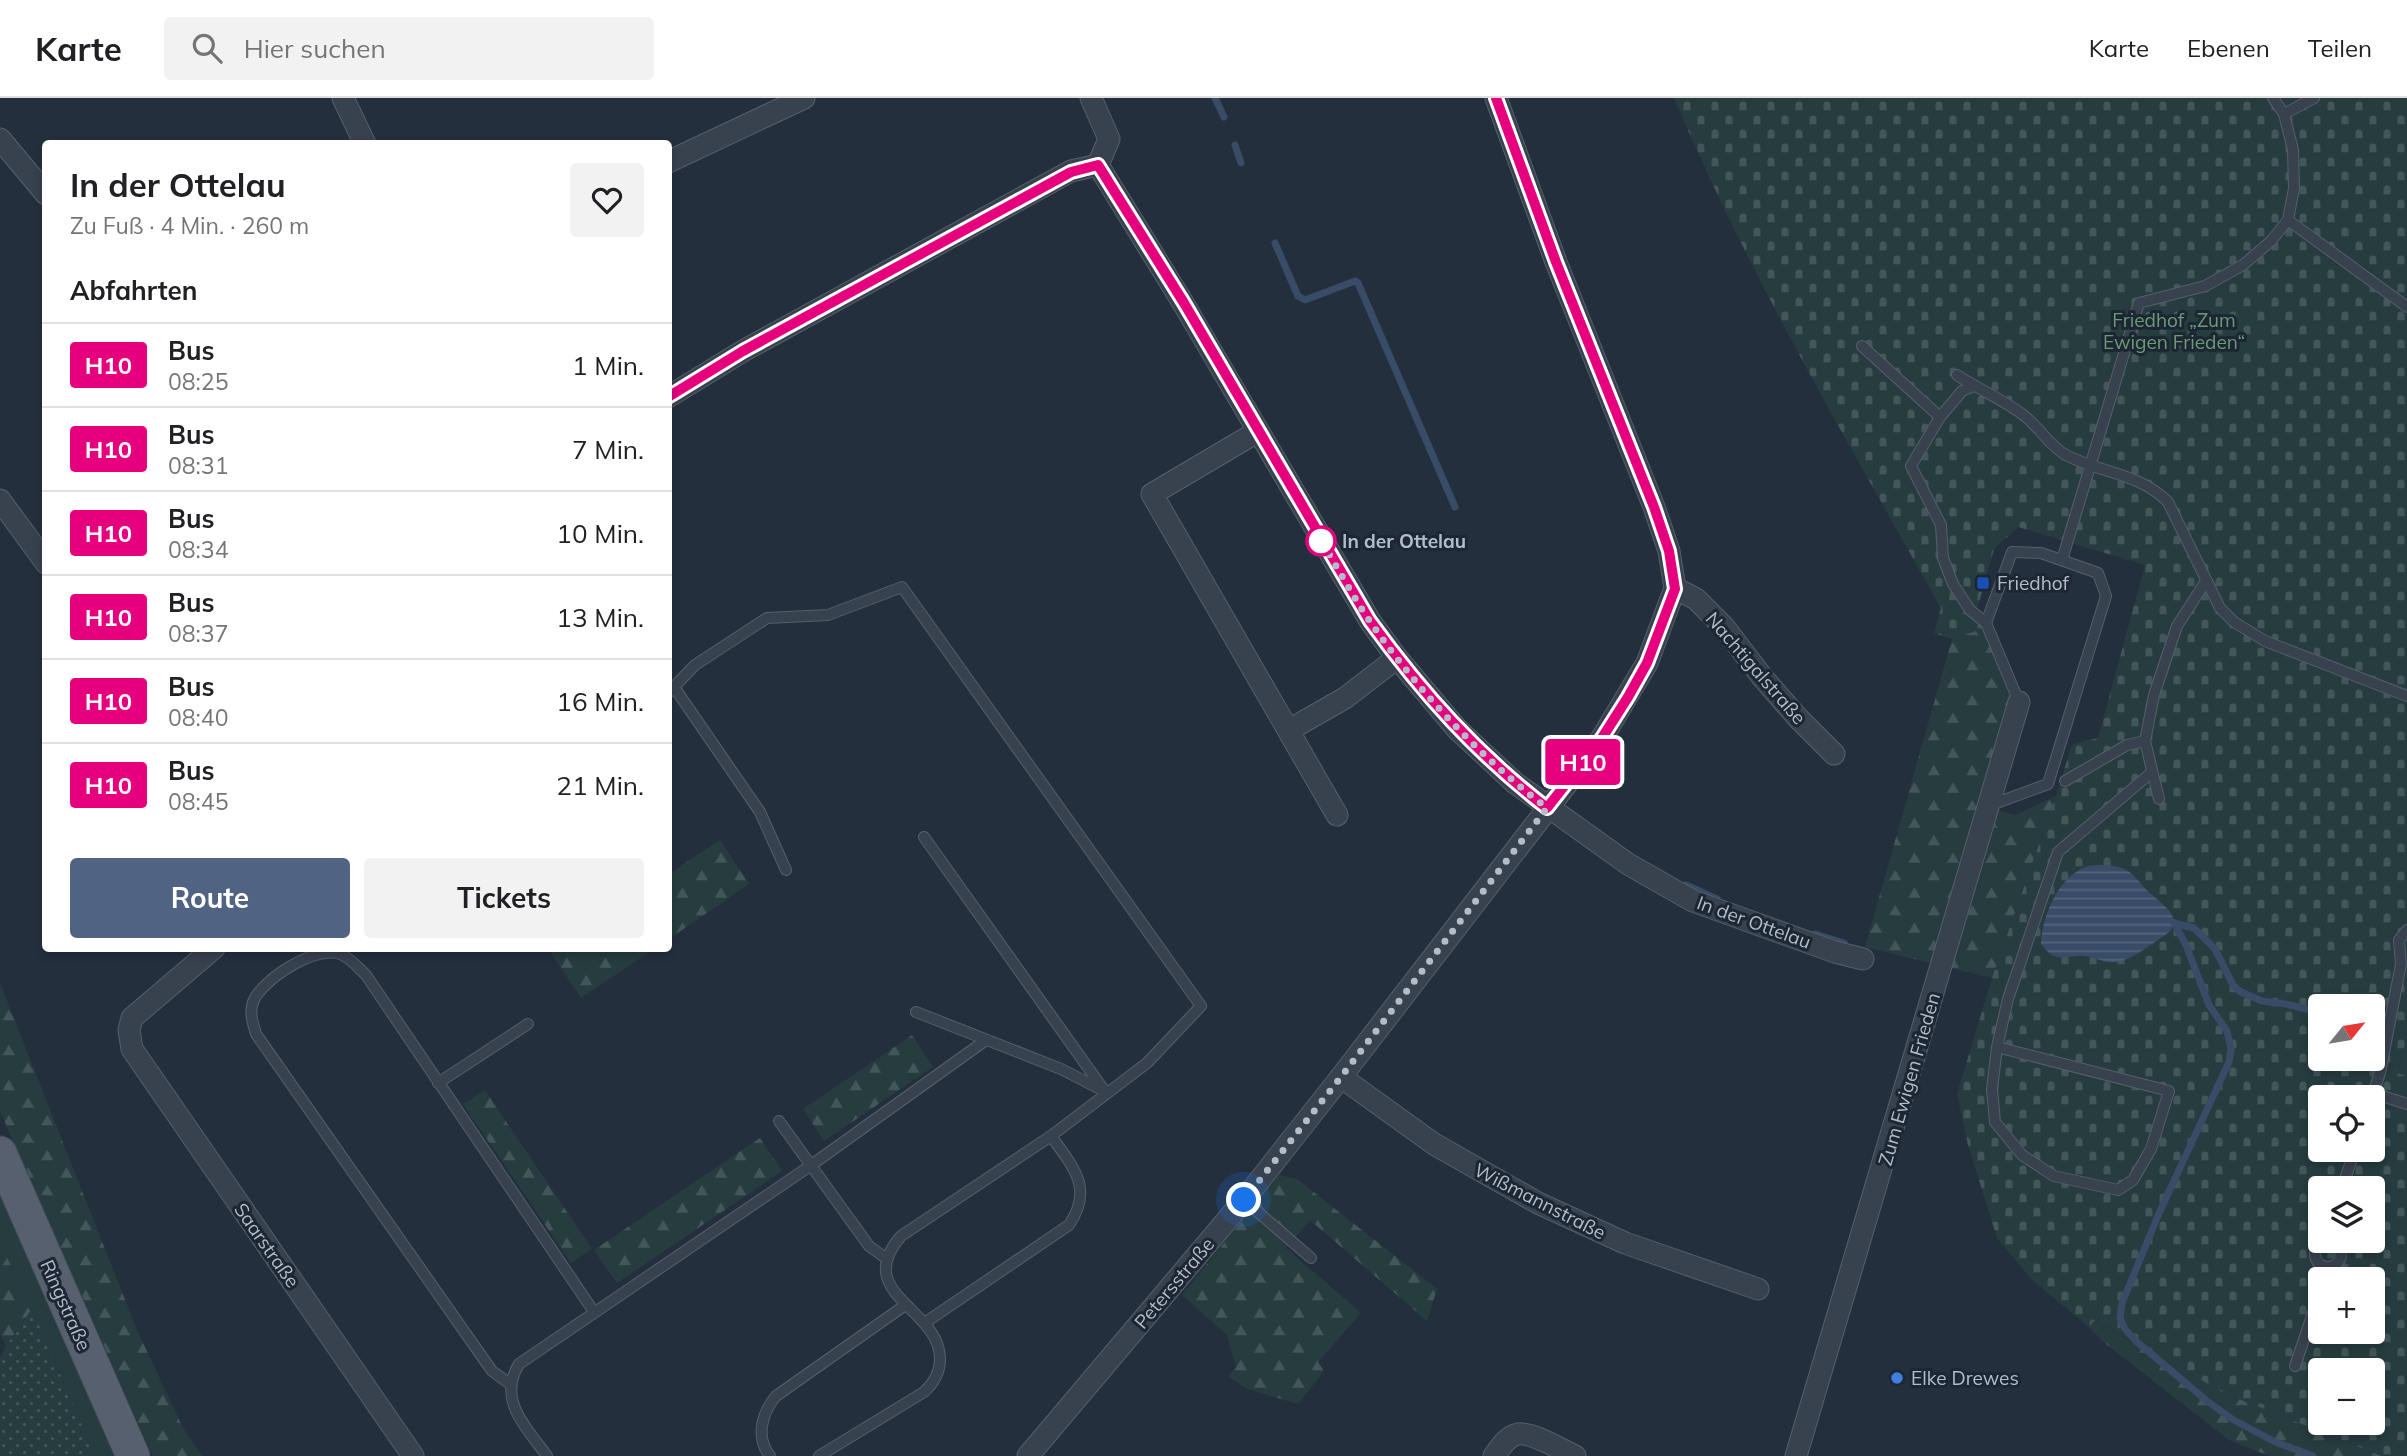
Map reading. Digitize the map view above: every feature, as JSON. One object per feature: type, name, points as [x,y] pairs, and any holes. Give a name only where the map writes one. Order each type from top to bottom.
[{"type":"main road","name":"Ringstraße","points":[[0,1153],[133,1456]]},
{"type":"street","points":[[344,98],[363,140]]},
{"type":"street","points":[[672,160],[804,98]]},
{"type":"street","points":[[672,395],[743,351],[1071,172],[1098,165],[1108,139],[1091,98]]},
{"type":"street","points":[[1496,98],[1556,262],[1654,507],[1669,551],[1675,589],[1647,663],[1628,697],[1602,738],[1547,808]]},
{"type":"street","points":[[0,139],[42,189]]},
{"type":"street","name":"In der Ottelau","points":[[1098,165],[1184,303],[1351,591],[1397,658],[1457,729],[1515,783],[1547,808],[1628,864],[1693,901],[1835,952],[1863,959]]},
{"type":"street","points":[[1258,432],[1152,494],[1337,815]]},
{"type":"street","points":[[0,500],[42,558]]},
{"type":"street","name":"Nachtigalstraße","points":[[1675,589],[1696,598],[1724,627],[1763,678],[1834,754]]},
{"type":"street","points":[[1289,730],[1345,698],[1397,658]]},
{"type":"street","name":"Zum Ewigen Frieden","points":[[1796,1456],[2019,702]]},
{"type":"street","name":"Petersstraße","points":[[1030,1456],[1244,1200],[1547,808]]},
{"type":"street","name":"Saarstraße","points":[[209,952],[132,1018],[129,1030],[132,1049],[413,1456]]},
{"type":"street","name":"Wißmannstraße","points":[[1341,1077],[1434,1144],[1538,1203],[1625,1243],[1758,1289]]},
{"type":"street","points":[[1494,1456],[1506,1441],[1518,1434],[1530,1435],[1575,1456]]},
{"type":"lane","points":[[2062,560],[2139,303],[2205,286],[2243,265],[2271,241],[2288,220],[2294,188],[2292,150],[2284,114],[2273,98]]},
{"type":"lane","points":[[2284,114],[2314,98]]},
{"type":"lane","points":[[2288,220],[2407,307]]},
{"type":"lane","points":[[1862,346],[1940,417]]},
{"type":"lane","points":[[1957,374],[2022,414],[2063,454],[2129,477],[2156,490],[2168,502],[2220,608],[2234,622],[2265,641],[2407,696]]},
{"type":"lane","points":[[1974,386],[1962,391],[1940,417],[1911,466],[1941,525],[1943,558],[1953,584],[1970,610],[1986,623],[2019,702]]},
{"type":"lane","points":[[1986,623],[2012,552],[2041,553],[2098,573],[2106,596],[2048,784],[1988,806]]},
{"type":"lane","points":[[2159,799],[2145,741],[2154,695],[2176,626],[2206,581]]},
{"type":"lane","points":[[672,689],[695,665],[767,618],[828,615],[902,587],[1201,1006],[1147,1063],[1051,1136],[901,1236],[887,1259],[887,1276],[904,1306],[926,1322],[936,1336],[940,1350],[939,1370],[930,1386],[819,1456]]},
{"type":"lane","points":[[672,691],[760,812],[786,870]]},
{"type":"lane","points":[[2065,781],[2127,745],[2145,741]]},
{"type":"lane","points":[[1997,1046],[2169,1091],[2151,1149],[2133,1180],[2118,1190],[2054,1176],[2021,1154],[1995,1122],[1992,1089],[1997,1046],[2008,999],[2058,852],[2152,772]]},
{"type":"lane","points":[[924,837],[1106,1093]]},
{"type":"lane","points":[[2376,1085],[2407,930]]},
{"type":"lane","points":[[331,952],[315,953],[266,984],[252,1005],[251,1018],[256,1034],[492,1371],[510,1384]]},
{"type":"lane","points":[[347,952],[366,975],[594,1312]]},
{"type":"lane","points":[[916,1012],[1061,1069],[1106,1093]]},
{"type":"lane","points":[[438,1083],[528,1024]]},
{"type":"lane","points":[[547,1456],[511,1400],[510,1384],[519,1364],[810,1166],[986,1040]]},
{"type":"lane","points":[[2385,1098],[2407,1104]]},
{"type":"lane","points":[[779,1121],[869,1246],[887,1259]]},
{"type":"lane","points":[[926,1322],[1069,1226],[1082,1198],[1080,1183],[1074,1168],[1051,1136]]},
{"type":"lane","points":[[1244,1200],[1311,1258]]},
{"type":"lane","points":[[2315,1253],[2316,1260],[2323,1266],[2330,1267],[2337,1263],[2341,1253]]},
{"type":"lane","points":[[764,1454],[764,1417],[767,1407],[776,1396],[904,1306]]},
{"type":"lane","points":[[2295,1366],[2308,1328]]},
{"type":"green space","name":"Friedhof „Zum Ewigen Frieden“","points":[[1674,98],[2407,98],[2407,1038],[2397,1073],[2407,1076],[2407,1456],[2382,1456],[2329,1435],[2385,1435],[2385,1358],[2308,1358],[2308,1426],[2224,1393],[2095,1320],[2089,1327],[2032,1280],[1997,1238],[1968,1145],[1957,1094],[1992,978],[2072,744],[2098,738],[2145,565],[2018,527],[1994,549],[1977,610],[1984,628],[1952,639],[1934,633],[1941,608],[1800,357],[1734,229]]},
{"type":"green space","points":[[1984,628],[2011,699],[1980,805],[2015,815],[2056,796],[1992,978],[1865,947],[1952,639]]},
{"type":"green space","points":[[720,840],[749,884],[672,937],[672,872]]},
{"type":"green space","points":[[553,952],[650,952],[581,998]]},
{"type":"green space","points":[[0,983],[137,1330],[183,1428],[202,1456],[153,1456],[0,1111]]},
{"type":"green space","points":[[912,1035],[933,1067],[824,1141],[803,1109]]},
{"type":"green space","points":[[2407,1038],[2407,1076],[2397,1074]]},
{"type":"green space","points":[[485,1090],[592,1249],[571,1263],[463,1104]]},
{"type":"green space","points":[[760,1138],[782,1171],[617,1283],[594,1250]]},
{"type":"green space","points":[[1279,1175],[1297,1179],[1437,1289],[1427,1321],[1310,1220],[1286,1248],[1361,1313],[1318,1362],[1324,1371],[1298,1404],[1247,1389],[1228,1376],[1236,1367],[1227,1335],[1182,1295]]},
{"type":"green space","points":[[0,1192],[114,1456],[95,1456],[32,1309],[0,1243]]},
{"type":"green space","points":[[0,1243],[32,1309],[6,1346],[0,1334]]},
{"type":"green space","points":[[32,1309],[95,1456],[0,1456],[0,1358]]},
{"type":"green space","points":[[2094,1320],[2224,1393],[2308,1426],[2308,1435],[2329,1435],[2382,1456],[2271,1456],[2229,1440],[2106,1344],[2089,1327]]},
{"type":"water","points":[[2108,865],[2129,872],[2166,907],[2174,919],[2172,928],[2139,953],[2116,962],[2085,956],[2052,955],[2041,944],[2044,923],[2058,892],[2072,875],[2081,869]]},
{"type":"waterway","points":[[1215,98],[1224,117]]},
{"type":"waterway","points":[[1235,145],[1241,163]]},
{"type":"waterway","points":[[1275,243],[1298,296],[1305,300],[1355,281],[1358,283],[1455,507]]},
{"type":"waterway","points":[[1686,885],[1717,899]]},
{"type":"waterway","points":[[2174,923],[2186,945],[2209,1005],[2227,1031],[2231,1049],[2229,1062],[2160,1211],[2122,1303],[2120,1318],[2125,1329],[2136,1341],[2232,1419],[2275,1442],[2313,1456]]},
{"type":"waterway","points":[[2174,923],[2194,928],[2215,949],[2233,985],[2241,992],[2262,1001],[2308,1010]]},
{"type":"waterway","points":[[1815,934],[1844,943]]},
{"type":"bus line","name":"H10","points":[[672,394],[743,351],[1071,172],[1098,165],[1184,303],[1370,621],[1397,658],[1457,729],[1515,783],[1547,808],[1602,738],[1628,697],[1647,663],[1675,589],[1669,551],[1654,507],[1556,262],[1496,98]]},
{"type":"place","name":"In der Ottelau","points":[[1321,541]]},
{"type":"place","name":"Friedhof","points":[[1983,583]]},
{"type":"place","name":"Elke Drewes","points":[[1897,1378]]},
{"type":"route","points":[[1244,1200],[1547,808],[1515,783],[1457,729],[1397,658],[1370,621],[1321,541]]}]
